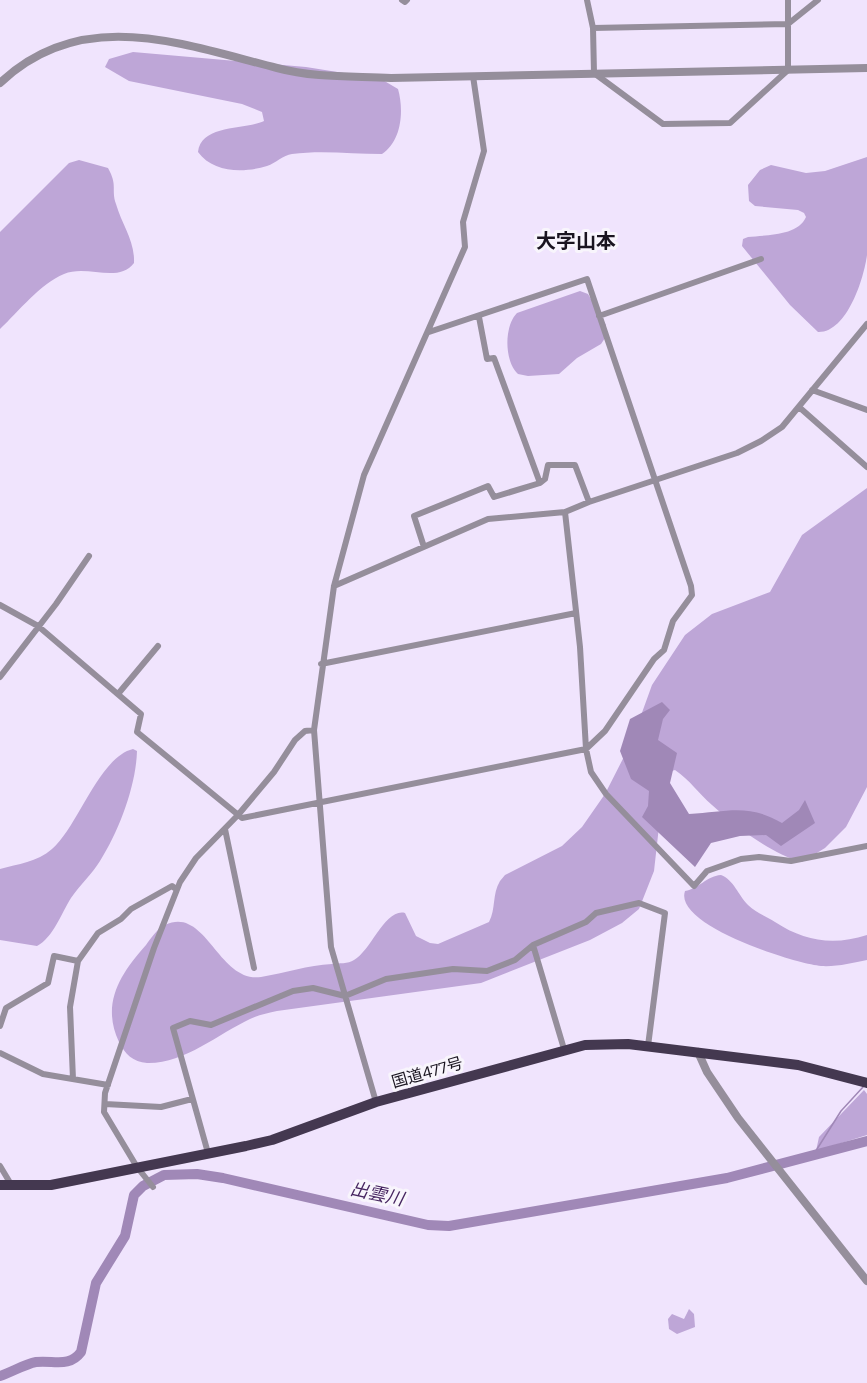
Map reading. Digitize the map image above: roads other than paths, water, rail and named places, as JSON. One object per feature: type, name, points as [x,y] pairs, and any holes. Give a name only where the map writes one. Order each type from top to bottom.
[{"type":"highway","name":"国道477号","points":[[0,1185],[51,1185],[141,1171],[208,1152],[272,1140],[376,1102],[564,1049],[606,1043],[648,1046],[798,1065],[864,1082]]},
{"type":"street","points":[[586,0],[593,28],[594,74]]},
{"type":"street","points":[[594,74],[663,124],[730,123],[788,70],[788,0]]},
{"type":"street","points":[[593,28],[788,24],[818,0]]},
{"type":"street","points":[[0,83],[25,62],[40,55],[66,45],[117,35],[154,39],[278,69],[315,74],[391,78],[867,68]]},
{"type":"street","points":[[376,1102],[331,947],[314,730],[321,664],[334,586],[364,475],[465,247],[463,222],[484,151],[473,76]]},
{"type":"street","points":[[599,316],[761,259]]},
{"type":"street","points":[[0,606],[38,626],[141,714],[137,732],[242,818],[586,749],[606,731],[654,659],[664,650],[673,621],[692,595],[691,586],[587,279],[429,332]]},
{"type":"street","points":[[479,317],[487,359],[494,358],[540,483]]},
{"type":"street","points":[[334,586],[488,519],[565,512],[655,479],[737,453],[782,427],[866,327]]},
{"type":"street","points":[[812,390],[867,410]]},
{"type":"street","points":[[799,407],[866,465]]},
{"type":"street","points":[[866,465],[867,455]]},
{"type":"street","points":[[424,547],[414,516],[488,486],[494,497],[540,483],[545,479],[548,465],[575,465],[589,502]]},
{"type":"street","points":[[565,512],[586,724],[586,749],[591,772],[606,794],[693,886],[707,871],[741,859],[759,857],[791,861],[867,846]]},
{"type":"street","points":[[0,677],[89,556]]},
{"type":"street","points":[[321,664],[576,614]]},
{"type":"street","points":[[118,694],[158,646]]},
{"type":"street","points":[[153,1187],[104,1112],[108,1085],[176,889],[196,858],[238,815],[274,772],[295,740],[305,731],[314,730]]},
{"type":"street","points":[[225,829],[254,968]]},
{"type":"street","points":[[73,1079],[70,1006],[78,961],[98,933],[121,920],[131,909],[172,886],[176,889]]},
{"type":"street","points":[[208,1152],[173,1028],[190,1021],[211,1025],[293,990],[313,988],[345,996],[386,979],[424,975],[438,970],[487,971],[515,960],[533,945],[586,922],[596,913],[639,903],[664,913],[648,1046]]},
{"type":"street","points":[[533,945],[564,1049]]},
{"type":"street","points":[[0,1026],[6,1008],[48,983],[54,956],[78,961]]},
{"type":"street","points":[[698,1052],[722,1095],[867,1281]]},
{"type":"street","points":[[0,1053],[42,1074],[108,1085]]},
{"type":"street","points":[[105,1104],[161,1107],[192,1099]]},
{"type":"street","points":[[0,1166],[12,1186]]},
{"type":"waterway","points":[[812,1157],[841,1111],[863,1087]]},
{"type":"waterway","name":"出雲川","points":[[0,1376],[36,1362],[66,1362],[81,1352],[96,1283],[125,1236],[134,1195],[143,1186],[164,1175],[197,1174],[223,1178],[428,1225],[449,1226],[727,1178],[867,1141]]},
{"type":"district","name":"大字山本","points":[[576,241]]}]
